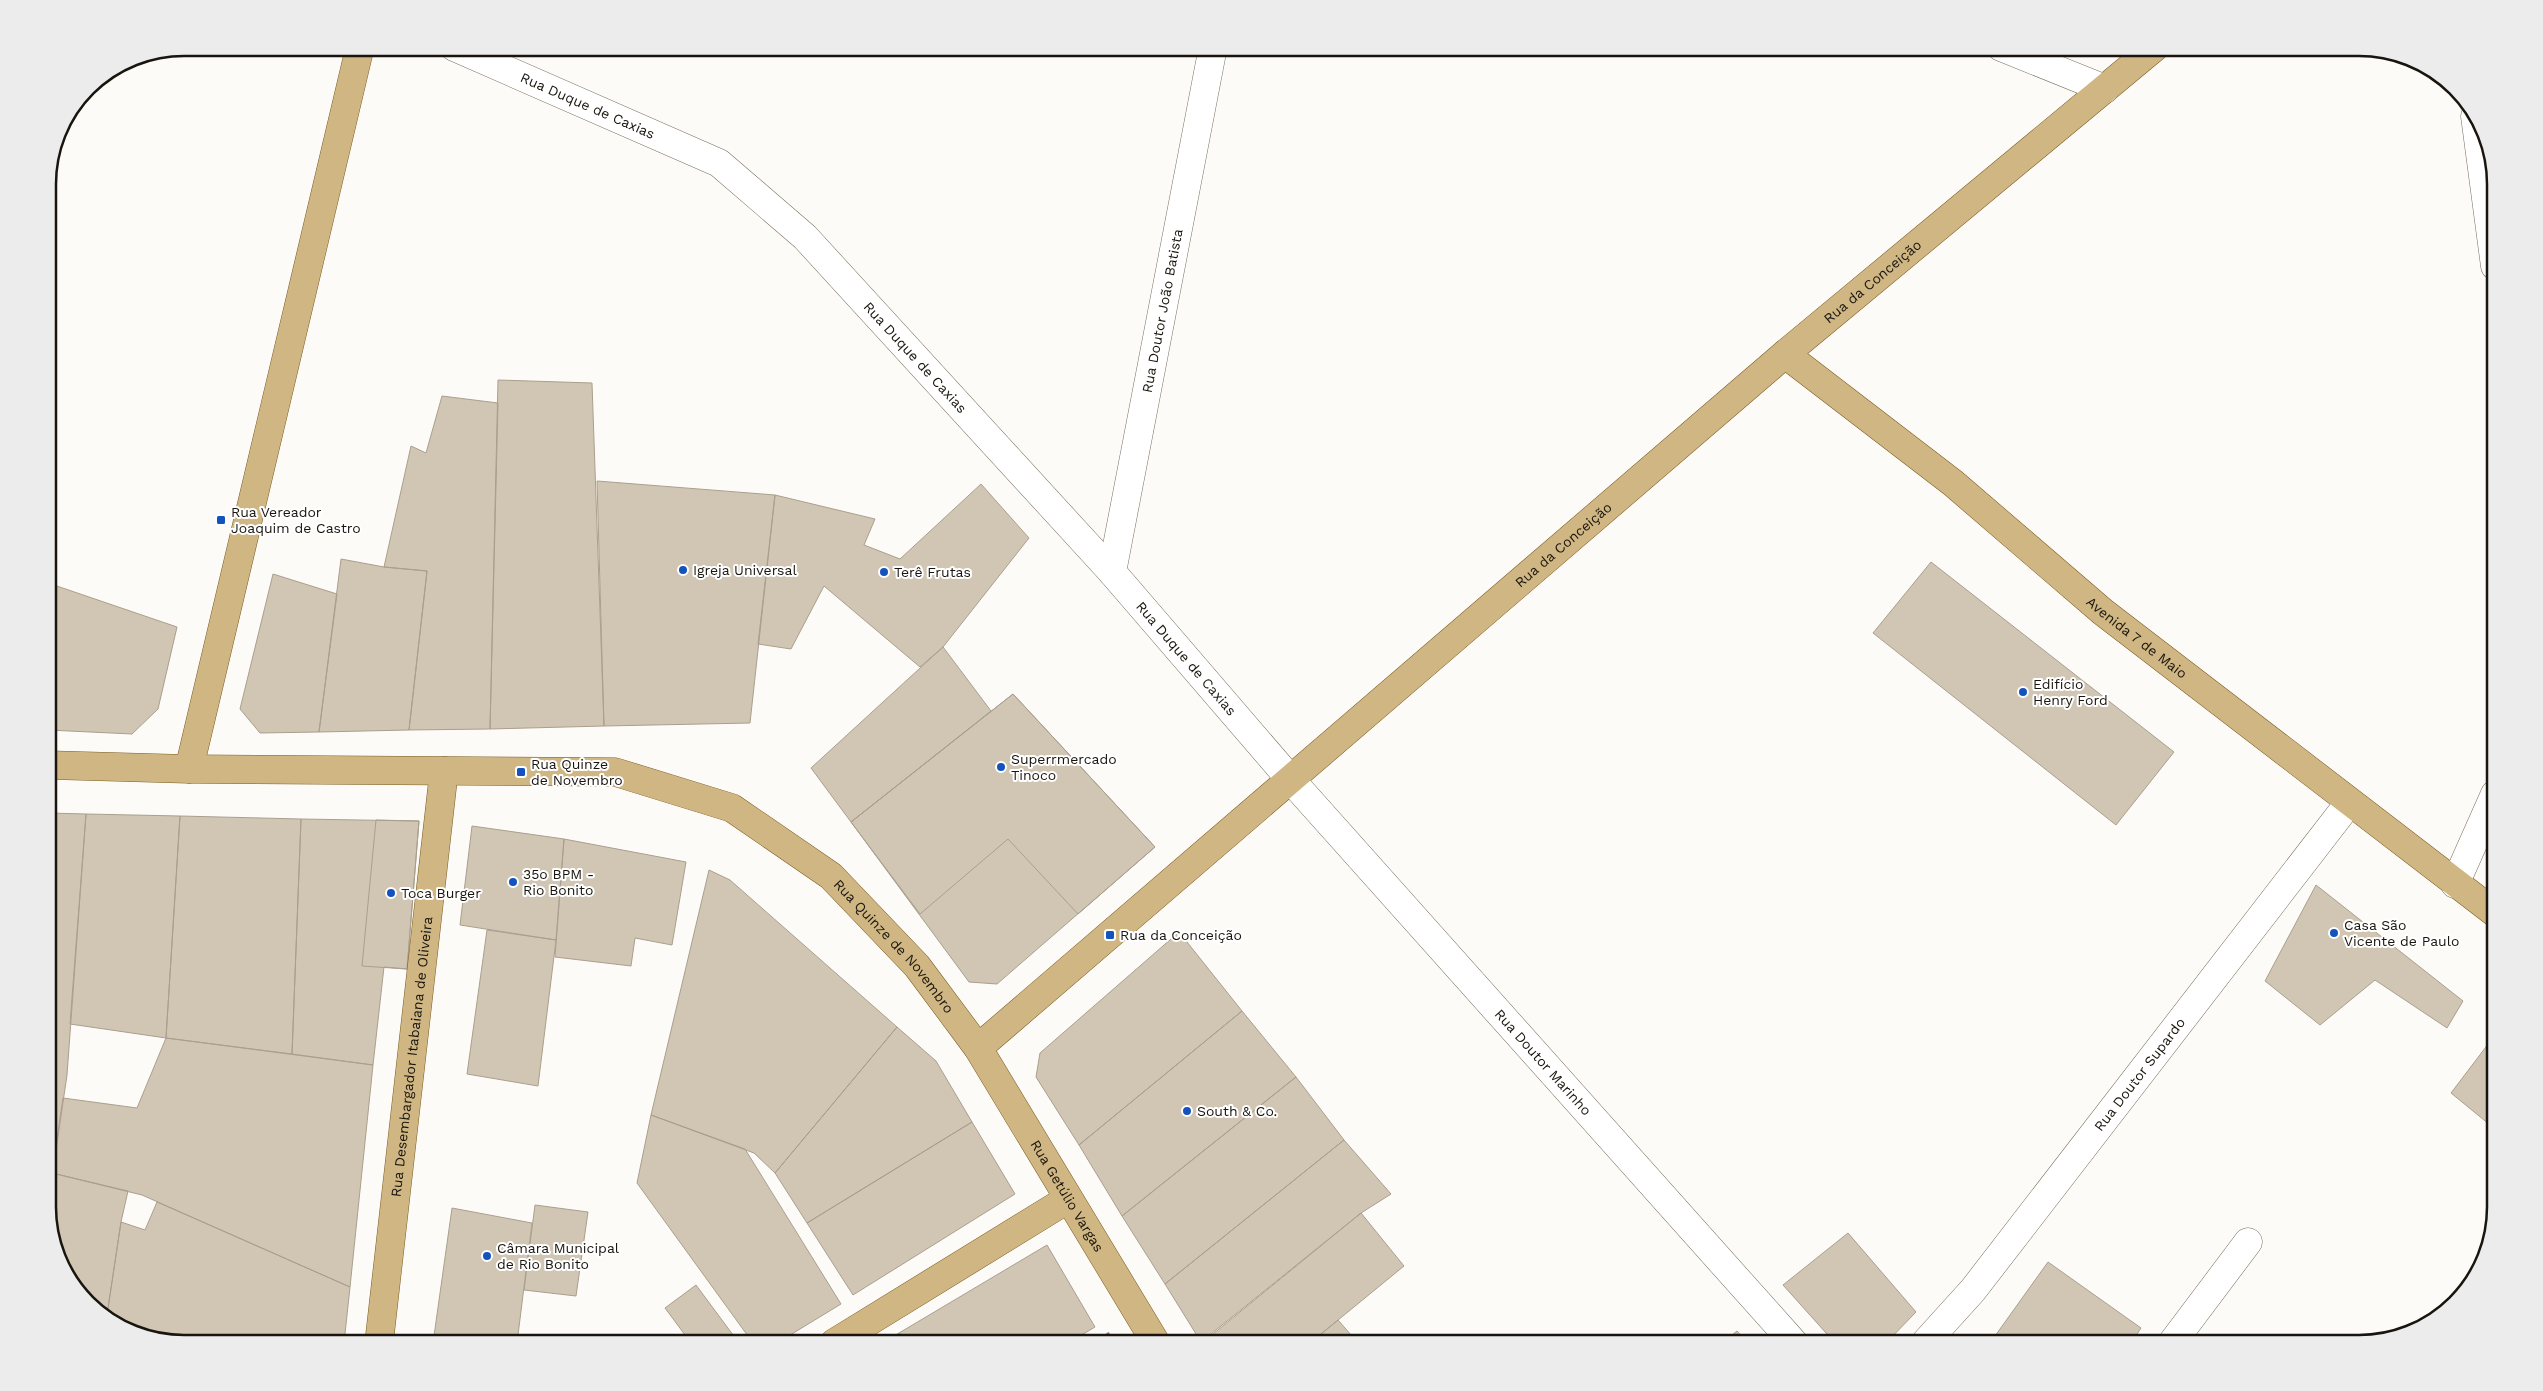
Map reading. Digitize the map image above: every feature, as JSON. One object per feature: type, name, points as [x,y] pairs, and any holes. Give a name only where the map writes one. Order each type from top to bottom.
[{"type":"main road","points":[[189,769],[358,56]]},
{"type":"main road","name":"Rua da Conceição","points":[[978,1048],[1784,354],[2145,56]]},
{"type":"main road","name":"Avenida 7 de Maio","points":[[1784,354],[1954,483],[2103,612],[2487,908]]},
{"type":"main road","name":"Rua Quinze de Novembro","points":[[57,765],[189,769],[615,772],[732,808],[831,876],[918,966],[978,1048]]},
{"type":"main road","name":"Rua Desembargador Itabaiana de Oliveira","points":[[380,1335],[444,771]]},
{"type":"main road","name":"Rua Getúlio Vargas","points":[[978,1048],[1151,1335]]},
{"type":"main road","points":[[848,1335],[1068,1198]]},
{"type":"street","name":"Rua Duque de Caxias","points":[[472,56],[719,163],[805,237],[1112,572],[1291,780]]},
{"type":"street","name":"Rua Doutor João Batista","points":[[1112,572],[1211,56]]},
{"type":"street","points":[[2021,56],[2105,89]]},
{"type":"street","points":[[2478,138],[2486,199]]},
{"type":"street","name":"Rua Doutor Marinho","points":[[1291,780],[1786,1335]]},
{"type":"street","name":"Rua Doutor Supardo","points":[[1933,1335],[1973,1290],[2349,803]]},
{"type":"street","points":[[2455,884],[2487,813]]},
{"type":"street","points":[[2179,1335],[2248,1242]]},
{"type":"building","points":[[498,380],[592,383],[604,726],[490,729]]},
{"type":"building","points":[[442,396],[498,403],[490,729],[409,730],[427,571],[384,567],[411,446],[426,453]]},
{"type":"building","name":"Igreja Universal","points":[[597,481],[775,495],[750,723],[604,726]]},
{"type":"building","name":"Terê Frutas","points":[[981,484],[1029,538],[943,647],[920,667],[824,586],[791,649],[758,644],[775,495],[875,519],[864,545],[900,559]]},
{"type":"building","points":[[341,559],[384,567],[427,571],[409,730],[319,732]]},
{"type":"building","name":"Edifício Henry Ford","points":[[1931,562],[2174,752],[2116,825],[1873,633]]},
{"type":"building","points":[[273,574],[337,594],[319,732],[260,733],[240,709]]},
{"type":"building","points":[[57,586],[177,627],[158,709],[132,734],[57,730]]},
{"type":"building","points":[[943,647],[991,711],[851,822],[811,768]]},
{"type":"building","name":"Superrmercado Tinoco","points":[[1013,694],[1155,847],[997,984],[969,982],[851,822]]},
{"type":"building","name":"Superrmercado Tinoco","points":[[1013,694],[1155,847],[1078,914],[1008,839],[920,914],[851,822]]},
{"type":"building","points":[[57,813],[86,814],[67,1075],[57,1143]]},
{"type":"building","points":[[86,814],[180,816],[166,1038],[70,1024]]},
{"type":"building","points":[[180,816],[301,819],[292,1054],[166,1038]]},
{"type":"building","points":[[301,819],[419,821],[407,969],[384,967],[373,1065],[292,1054]]},
{"type":"building","name":"Toca Burger","points":[[376,820],[419,821],[407,969],[362,966]]},
{"type":"building","name":"35o BPM - Rio Bonito","points":[[472,826],[564,839],[556,940],[460,925]]},
{"type":"building","points":[[564,839],[686,862],[672,945],[635,938],[631,966],[555,957]]},
{"type":"building","points":[[709,870],[730,880],[897,1027],[775,1173],[754,1153],[651,1115]]},
{"type":"building","name":"Casa São Vicente de Paulo","points":[[2316,885],[2463,1001],[2447,1028],[2375,980],[2320,1025],[2265,981]]},
{"type":"building","points":[[487,930],[556,940],[538,1086],[467,1074]]},
{"type":"building","points":[[1179,932],[1242,1011],[1079,1145],[1036,1077],[1040,1053]]},
{"type":"building","name":"South & Co.","points":[[1242,1011],[1296,1077],[1122,1216],[1079,1145]]},
{"type":"building","points":[[897,1027],[936,1061],[972,1122],[807,1223],[775,1173]]},
{"type":"building","points":[[166,1038],[373,1065],[350,1287],[142,1195],[57,1174],[57,1139],[63,1098],[137,1108]]},
{"type":"building","points":[[2487,1046],[2487,1122],[2451,1093]]},
{"type":"building","points":[[1296,1077],[1344,1140],[1165,1284],[1122,1216]]},
{"type":"building","points":[[651,1115],[745,1149],[841,1304],[790,1335],[747,1335],[637,1183]]},
{"type":"building","points":[[972,1122],[1015,1194],[853,1295],[807,1223]]},
{"type":"building","points":[[1344,1140],[1391,1194],[1361,1213],[1210,1335],[1197,1335],[1165,1284]]},
{"type":"building","points":[[57,1174],[128,1191],[121,1222],[108,1309],[88,1291],[78,1278],[63,1248],[57,1215]]},
{"type":"building","points":[[157,1202],[350,1287],[345,1335],[167,1334],[128,1322],[108,1309],[121,1222],[145,1230]]},
{"type":"building","points":[[535,1205],[588,1212],[576,1296],[524,1290]]},
{"type":"building","name":"Câmara Municipal de Rio Bonito","points":[[452,1208],[532,1223],[518,1335],[434,1335]]},
{"type":"building","points":[[1361,1213],[1404,1266],[1320,1335],[1212,1335]]},
{"type":"building","points":[[1848,1233],[1916,1312],[1894,1335],[1828,1335],[1783,1285]]},
{"type":"building","points":[[1047,1245],[1095,1327],[1082,1335],[900,1335],[899,1333]]},
{"type":"building","points":[[2048,1262],[2141,1328],[2136,1335],[1996,1335]]},
{"type":"building","points":[[696,1285],[733,1335],[685,1335],[665,1308]]},
{"type":"building","points":[[1338,1320],[1351,1335],[1320,1335]]},
{"type":"building","points":[[1737,1331],[1741,1335],[1732,1335]]},
{"type":"place","name":"Rua Vereador Joaquim de Castro","points":[[221,520]]},
{"type":"place","name":"Igreja Universal","points":[[683,570]]},
{"type":"place","name":"Terê Frutas","points":[[884,572]]},
{"type":"place","name":"Edifício Henry Ford","points":[[2023,692]]},
{"type":"place","name":"Superrmercado Tinoco","points":[[1001,767]]},
{"type":"place","name":"Rua Quinze de Novembro","points":[[521,772]]},
{"type":"place","name":"35o BPM - Rio Bonito","points":[[513,882]]},
{"type":"place","name":"Toca Burger","points":[[391,893]]},
{"type":"place","name":"Casa São Vicente de Paulo","points":[[2334,933]]},
{"type":"place","name":"Rua da Conceição","points":[[1110,935]]},
{"type":"place","name":"South & Co.","points":[[1187,1111]]},
{"type":"place","name":"Câmara Municipal de Rio Bonito","points":[[487,1256]]}]
